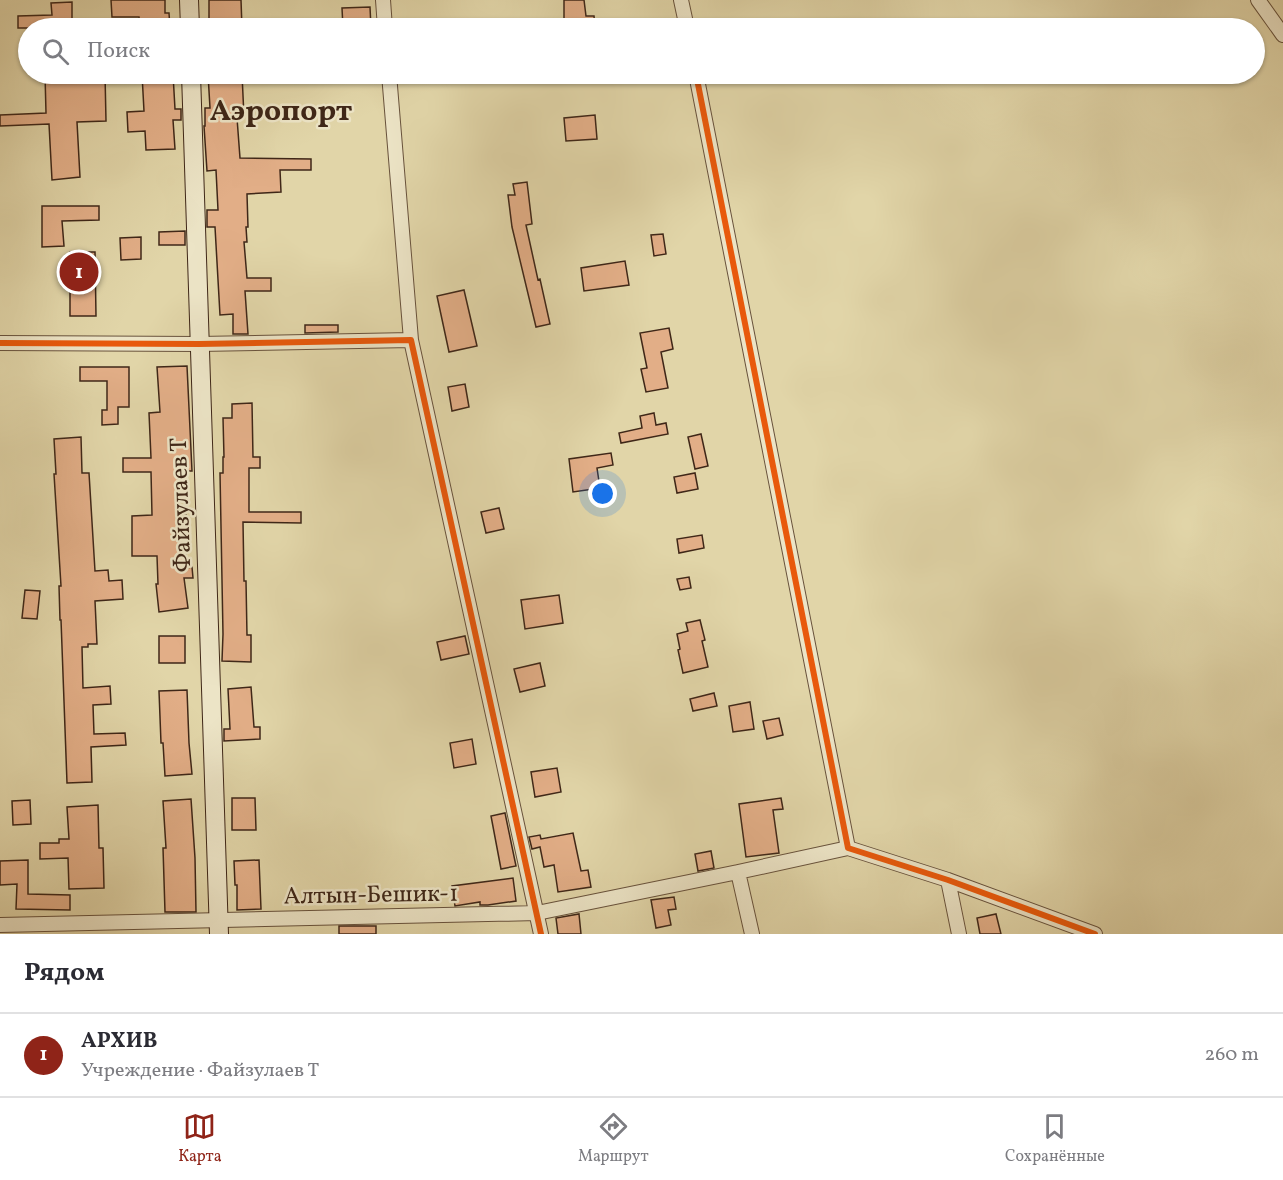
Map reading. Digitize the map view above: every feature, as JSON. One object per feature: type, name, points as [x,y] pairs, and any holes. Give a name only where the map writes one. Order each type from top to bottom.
[{"type":"street","points":[[189,0],[190,18]]},
{"type":"street","points":[[383,0],[384,18]]},
{"type":"street","points":[[681,0],[685,18]]},
{"type":"street","points":[[1258,0],[1283,35]]},
{"type":"street","name":"Файзулаев Т","points":[[191,84],[219,927]]},
{"type":"street","points":[[390,84],[411,340],[541,934]]},
{"type":"street","points":[[698,84],[848,848],[948,880],[1095,934]]},
{"type":"street","points":[[0,343],[199,344],[411,340]]},
{"type":"street","name":"Алтын-Бешик-1","points":[[0,925],[219,927],[537,913],[848,848]]},
{"type":"street","points":[[738,872],[752,934]]},
{"type":"street","points":[[948,880],[959,934]]},
{"type":"building","points":[[111,0],[165,0],[165,13],[169,13],[169,18],[139,18],[112,17]]},
{"type":"building","points":[[209,0],[241,0],[242,18],[209,18]]},
{"type":"building","points":[[564,0],[584,0],[586,16],[594,16],[594,18],[564,18]]},
{"type":"building","points":[[72,2],[72,18],[18,18],[18,16],[52,15],[51,3]]},
{"type":"building","points":[[370,7],[371,18],[342,18],[342,8]]},
{"type":"building","points":[[45,84],[105,84],[106,121],[77,122],[80,177],[52,180],[49,124],[0,126],[0,115],[46,113]]},
{"type":"building","points":[[143,84],[174,84],[175,109],[181,109],[181,120],[173,120],[175,149],[146,150],[145,131],[128,132],[127,112],[144,111]]},
{"type":"building","points":[[209,84],[242,84],[244,117],[237,118],[240,158],[311,159],[311,170],[280,170],[281,192],[247,194],[248,227],[246,227],[247,242],[244,242],[247,278],[271,278],[271,291],[245,291],[248,334],[233,334],[233,314],[220,315],[215,227],[207,227],[207,210],[218,210],[216,170],[207,171],[204,126],[205,108],[210,108]]},
{"type":"building","points":[[595,115],[597,139],[566,141],[564,118]]},
{"type":"building","points":[[527,182],[532,224],[526,225],[550,324],[536,327],[512,227],[508,195],[515,195],[513,184]]},
{"type":"building","points":[[42,206],[99,206],[99,220],[62,221],[64,246],[42,247]]},
{"type":"building","points":[[185,231],[185,245],[159,245],[159,232]]},
{"type":"building","points":[[663,234],[666,254],[654,256],[651,235]]},
{"type":"building","points":[[141,237],[141,259],[121,260],[120,238]]},
{"type":"building","points":[[70,252],[95,252],[96,316],[70,316]]},
{"type":"building","points":[[625,261],[629,285],[584,291],[581,268]]},
{"type":"building","points":[[464,290],[477,346],[449,352],[437,296]]},
{"type":"building","points":[[305,325],[338,325],[338,332],[305,333]]},
{"type":"building","points":[[669,328],[673,349],[661,352],[668,388],[646,392],[641,369],[647,368],[640,333]]},
{"type":"building","points":[[187,366],[192,471],[178,471],[179,515],[186,515],[186,568],[192,567],[193,578],[184,578],[188,608],[159,612],[156,584],[158,584],[157,556],[132,556],[132,516],[152,515],[151,472],[123,472],[123,458],[151,458],[149,413],[160,412],[157,367]]},
{"type":"building","points":[[80,367],[129,367],[129,407],[118,407],[118,424],[102,425],[102,410],[107,410],[107,381],[80,381]]},
{"type":"building","points":[[465,384],[469,407],[452,411],[448,387]]},
{"type":"building","points":[[252,403],[253,457],[260,457],[260,468],[249,468],[249,512],[301,512],[301,523],[243,522],[247,635],[251,635],[251,662],[222,661],[220,473],[223,473],[224,457],[223,418],[232,418],[232,404]]},
{"type":"building","points":[[654,413],[656,425],[666,423],[668,434],[621,443],[619,433],[642,428],[640,416]]},
{"type":"building","points":[[701,434],[708,466],[695,469],[688,437]]},
{"type":"building","points":[[81,437],[82,473],[89,473],[95,571],[108,570],[109,581],[122,580],[123,599],[95,601],[97,644],[82,647],[83,688],[110,686],[111,704],[93,705],[94,734],[125,733],[126,745],[91,747],[92,782],[67,783],[54,439]]},
{"type":"building","points":[[611,453],[613,465],[597,468],[600,488],[573,492],[569,459]]},
{"type":"building","points":[[695,473],[698,489],[677,493],[674,477]]},
{"type":"building","points":[[499,508],[504,529],[486,533],[481,512]]},
{"type":"building","points":[[702,535],[704,548],[679,553],[677,539]]},
{"type":"building","points":[[689,577],[691,588],[680,590],[677,579]]},
{"type":"building","points":[[25,590],[40,591],[37,619],[22,618]]},
{"type":"building","points":[[559,595],[563,623],[525,629],[521,600]]},
{"type":"building","points":[[700,620],[708,667],[683,673],[677,634],[688,631],[686,623]]},
{"type":"building","points":[[159,636],[185,636],[185,663],[159,663]]},
{"type":"building","points":[[465,636],[469,654],[441,660],[437,642]]},
{"type":"building","points":[[540,663],[545,686],[520,692],[514,669]]},
{"type":"building","points":[[251,687],[254,727],[260,727],[260,739],[224,741],[224,729],[230,729],[228,689]]},
{"type":"building","points":[[187,690],[192,774],[165,776],[159,691]]},
{"type":"building","points":[[714,693],[717,706],[693,711],[690,699]]},
{"type":"building","points":[[750,702],[754,729],[733,732],[729,706]]},
{"type":"building","points":[[779,718],[783,735],[767,739],[763,721]]},
{"type":"building","points":[[472,739],[476,764],[454,768],[450,743]]},
{"type":"building","points":[[557,768],[561,792],[535,797],[531,772]]},
{"type":"building","points":[[232,798],[255,798],[256,830],[232,830]]},
{"type":"building","points":[[781,798],[783,809],[773,810],[779,853],[746,857],[739,804]]},
{"type":"building","points":[[191,799],[196,912],[165,912],[163,848],[166,848],[163,801]]},
{"type":"building","points":[[30,800],[31,824],[13,825],[12,801]]},
{"type":"building","points":[[98,805],[99,848],[103,848],[104,888],[69,889],[68,858],[40,859],[40,843],[59,843],[59,839],[69,839],[67,807]]},
{"type":"building","points":[[505,813],[516,866],[501,869],[491,816]]},
{"type":"building","points":[[573,833],[581,871],[588,870],[591,887],[558,892],[554,865],[544,867],[540,847],[532,849],[529,837],[540,835],[541,839]]},
{"type":"building","points":[[711,851],[714,868],[698,871],[695,854]]},
{"type":"building","points":[[28,860],[28,894],[70,895],[70,910],[16,909],[17,884],[0,885],[0,861]]},
{"type":"building","points":[[259,860],[261,909],[237,910],[234,861]]},
{"type":"building","points":[[513,878],[516,901],[488,905],[480,905],[480,902],[455,906],[452,886]]},
{"type":"building","points":[[674,897],[676,909],[668,910],[671,925],[656,928],[651,900]]},
{"type":"building","points":[[579,914],[581,934],[558,934],[556,918]]},
{"type":"building","points":[[996,914],[1001,934],[980,934],[977,918]]},
{"type":"building","points":[[339,926],[376,926],[376,934],[339,934]]},
{"type":"cycle path","points":[[698,84],[848,848],[948,880],[1095,934]]},
{"type":"cycle path","points":[[0,343],[199,344],[411,340],[541,934]]},
{"type":"place","name":"АРХИВ","points":[[79,272]]},
{"type":"district","name":"Аэропорт","points":[[281,110]]}]
